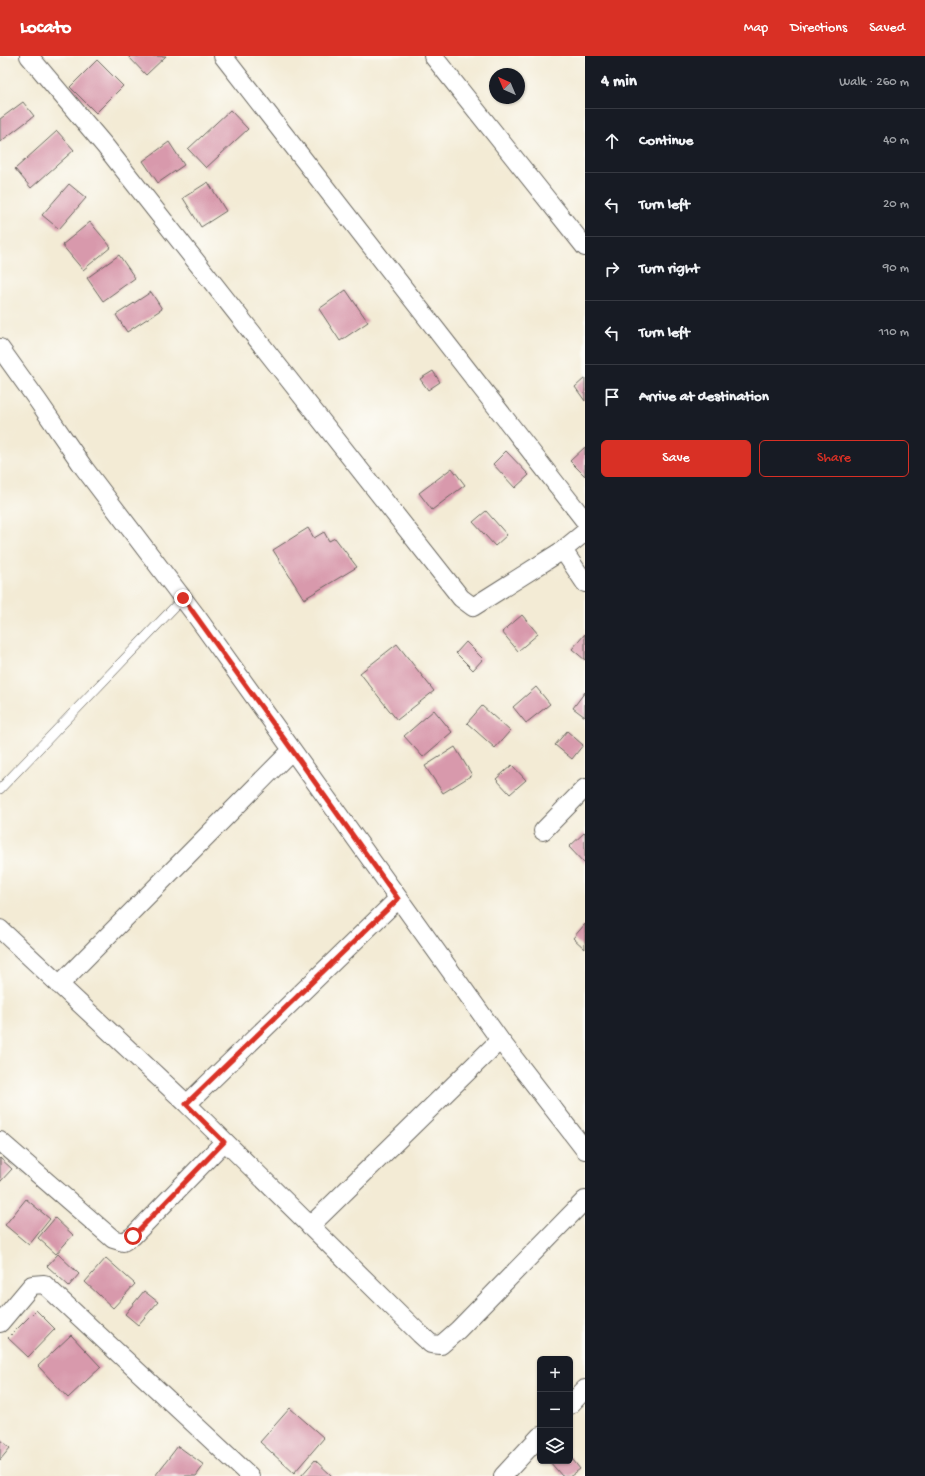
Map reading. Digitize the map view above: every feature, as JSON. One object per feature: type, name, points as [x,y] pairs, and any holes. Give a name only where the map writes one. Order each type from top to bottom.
[{"type":"street","points":[[29,56],[105,146],[462,598],[473,607],[563,550],[585,532]]},
{"type":"street","points":[[223,56],[585,521]]},
{"type":"street","points":[[433,56],[585,247]]},
{"type":"street","points":[[0,348],[38,400],[84,468],[183,598],[500,1040],[585,1150]]},
{"type":"street","points":[[563,550],[585,583]]},
{"type":"street","points":[[59,985],[292,750]]},
{"type":"street","points":[[543,831],[585,788]]},
{"type":"street","points":[[186,1104],[398,899]]},
{"type":"street","points":[[0,929],[186,1104],[431,1344],[441,1345],[458,1330],[585,1200]]},
{"type":"street","points":[[310,1226],[500,1040]]},
{"type":"street","points":[[0,1141],[114,1239],[123,1242],[133,1236],[224,1142]]},
{"type":"street","points":[[0,1323],[32,1285],[44,1284],[250,1476]]},
{"type":"street","points":[[573,1402],[585,1389]]},
{"type":"street","points":[[503,1476],[537,1439]]},
{"type":"lane","points":[[0,789],[183,598]]},
{"type":"building","points":[[128,56],[166,56],[146,75]]},
{"type":"building","points":[[97,60],[123,86],[96,113],[70,87]]},
{"type":"building","points":[[23,102],[34,116],[0,142],[0,119]]},
{"type":"building","points":[[230,110],[248,129],[206,168],[188,149]]},
{"type":"building","points":[[57,131],[74,150],[31,188],[15,169]]},
{"type":"building","points":[[169,142],[184,165],[158,183],[143,161]]},
{"type":"building","points":[[208,182],[226,211],[201,227],[183,198]]},
{"type":"building","points":[[69,184],[86,198],[59,229],[42,215]]},
{"type":"building","points":[[90,222],[111,247],[83,270],[62,245]]},
{"type":"building","points":[[119,255],[135,278],[103,301],[87,278]]},
{"type":"building","points":[[346,290],[368,322],[340,341],[319,309]]},
{"type":"building","points":[[151,292],[162,309],[127,332],[116,315]]},
{"type":"building","points":[[433,371],[440,382],[428,390],[420,379]]},
{"type":"building","points":[[585,378],[585,401],[575,387]]},
{"type":"building","points":[[585,447],[585,476],[570,461]]},
{"type":"building","points":[[506,451],[529,475],[515,488],[493,464]]},
{"type":"building","points":[[452,468],[465,485],[432,510],[419,493]]},
{"type":"building","points":[[486,511],[507,535],[495,546],[473,522]]},
{"type":"building","points":[[308,528],[314,538],[324,532],[329,541],[335,538],[357,567],[304,599],[273,550]]},
{"type":"building","points":[[522,615],[538,634],[518,651],[502,632]]},
{"type":"building","points":[[585,634],[585,660],[572,649]]},
{"type":"building","points":[[466,642],[483,659],[473,670],[456,653]]},
{"type":"building","points":[[397,644],[434,691],[397,720],[360,673]]},
{"type":"building","points":[[536,687],[550,704],[526,723],[513,707]]},
{"type":"building","points":[[585,692],[585,717],[573,708]]},
{"type":"building","points":[[482,706],[510,731],[495,748],[467,723]]},
{"type":"building","points":[[434,710],[452,732],[423,757],[404,736]]},
{"type":"building","points":[[567,731],[583,745],[572,759],[555,745]]},
{"type":"building","points":[[455,747],[472,775],[443,793],[425,766]]},
{"type":"building","points":[[512,765],[526,780],[510,794],[496,779]]},
{"type":"building","points":[[585,832],[585,864],[569,847]]},
{"type":"building","points":[[585,924],[585,949],[573,938]]},
{"type":"building","points":[[0,1158],[12,1169],[0,1182]]},
{"type":"building","points":[[26,1199],[50,1219],[29,1245],[5,1225]]},
{"type":"building","points":[[55,1218],[73,1235],[56,1254],[38,1238]]},
{"type":"building","points":[[58,1254],[79,1274],[69,1286],[47,1266]]},
{"type":"building","points":[[106,1258],[135,1284],[113,1308],[85,1282]]},
{"type":"building","points":[[144,1291],[158,1302],[138,1325],[125,1314]]},
{"type":"building","points":[[36,1310],[55,1329],[28,1357],[8,1338]]},
{"type":"building","points":[[71,1335],[101,1367],[68,1398],[38,1366]]},
{"type":"building","points":[[290,1408],[324,1438],[294,1473],[260,1442]]},
{"type":"building","points":[[0,1439],[10,1448],[0,1460]]},
{"type":"building","points":[[178,1446],[204,1465],[196,1476],[155,1476]]},
{"type":"building","points":[[315,1460],[332,1476],[301,1476]]},
{"type":"building","points":[[573,1460],[580,1469],[571,1476],[562,1476],[552,1464],[573,1464]]},
{"type":"route","points":[[133,1236],[224,1142],[186,1104],[398,899],[183,598]]}]
